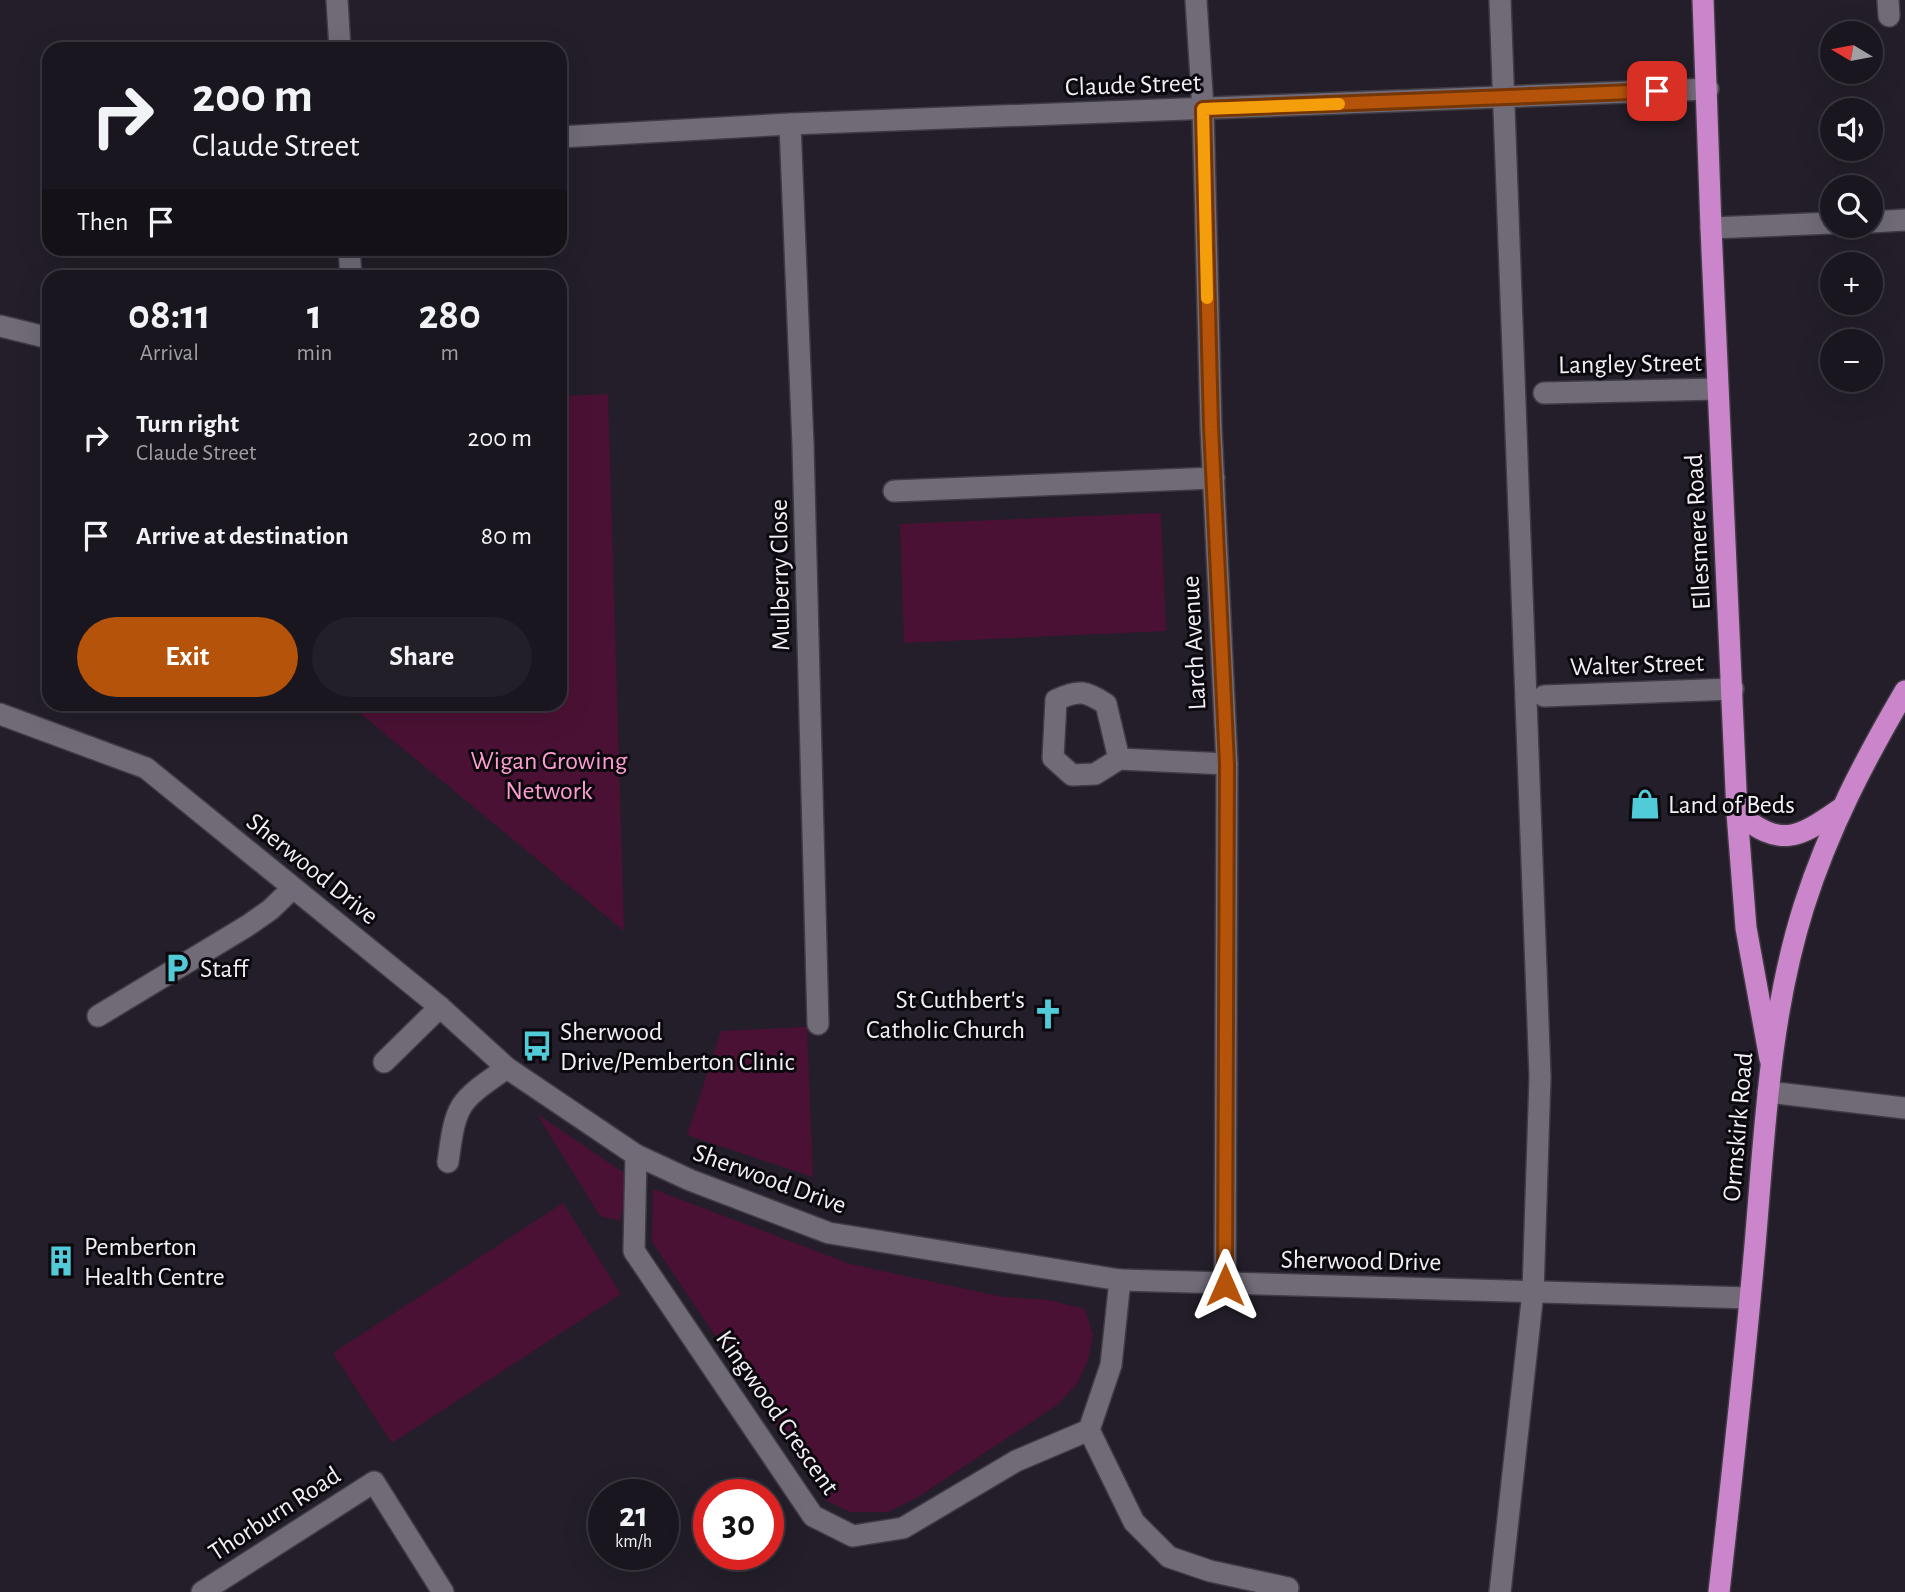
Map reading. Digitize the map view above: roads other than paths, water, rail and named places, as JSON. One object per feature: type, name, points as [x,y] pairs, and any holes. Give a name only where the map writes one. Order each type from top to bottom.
[{"type":"highway","name":"Ellesmere Road","points":[[1703,0],[1737,813],[1746,928],[1770,1059]]},
{"type":"highway","name":"Ormskirk Road","points":[[1719,1592],[1750,1298],[1770,1059],[1786,972],[1803,908],[1840,809],[1905,691]]},
{"type":"highway","points":[[1737,813],[1765,833],[1781,836],[1799,834],[1815,827],[1840,809]]},
{"type":"street","points":[[337,0],[340,42]]},
{"type":"street","name":"Larch Avenue","points":[[1196,0],[1203,109],[1214,478],[1227,764],[1225,1285]]},
{"type":"street","points":[[1500,0],[1540,1077],[1532,1292],[1500,1592]]},
{"type":"street","name":"Claude Street","points":[[567,137],[790,124],[1707,89]]},
{"type":"street","name":"Mulberry Close","points":[[790,124],[803,445],[818,1024]]},
{"type":"street","points":[[1883,221],[1905,220]]},
{"type":"street","points":[[1711,228],[1820,223]]},
{"type":"street","points":[[0,326],[42,336]]},
{"type":"street","name":"Langley Street","points":[[1544,393],[1718,389]]},
{"type":"street","points":[[894,491],[1214,478]]},
{"type":"street","name":"Walter Street","points":[[1544,695],[1733,689]]},
{"type":"street","name":"Sherwood Drive","points":[[0,714],[146,768],[440,1007],[508,1069],[636,1154],[701,1185],[829,1233],[1120,1280],[1750,1298]]},
{"type":"street","points":[[1119,759],[1227,764]]},
{"type":"street","points":[[98,1016],[247,926],[270,910],[293,888]]},
{"type":"street","points":[[384,1062],[440,1007]]},
{"type":"street","points":[[448,1162],[458,1109],[469,1095],[508,1069]]},
{"type":"street","points":[[1768,1092],[1905,1108]]},
{"type":"street","name":"Kingwood Crescent","points":[[636,1154],[634,1251],[813,1516],[853,1536],[902,1528],[1016,1461],[1089,1430]]},
{"type":"street","points":[[1120,1280],[1111,1365],[1089,1430],[1134,1522],[1169,1557],[1210,1572],[1288,1588]]},
{"type":"street","name":"Thorburn Road","points":[[202,1592],[374,1482],[443,1592]]},
{"type":"place","name":"Land of Beds","points":[[1645,804]]},
{"type":"place","name":"Staff","points":[[177,968]]},
{"type":"place","name":"St Cuthbert's Catholic Church","points":[[1048,1014]]},
{"type":"place","name":"Sherwood Drive/Pemberton Clinic","points":[[537,1046]]},
{"type":"place","name":"Pemberton Health Centre","points":[[61,1261]]},
{"type":"park label","name":"Wigan Growing Network","points":[[549,775]]}]
